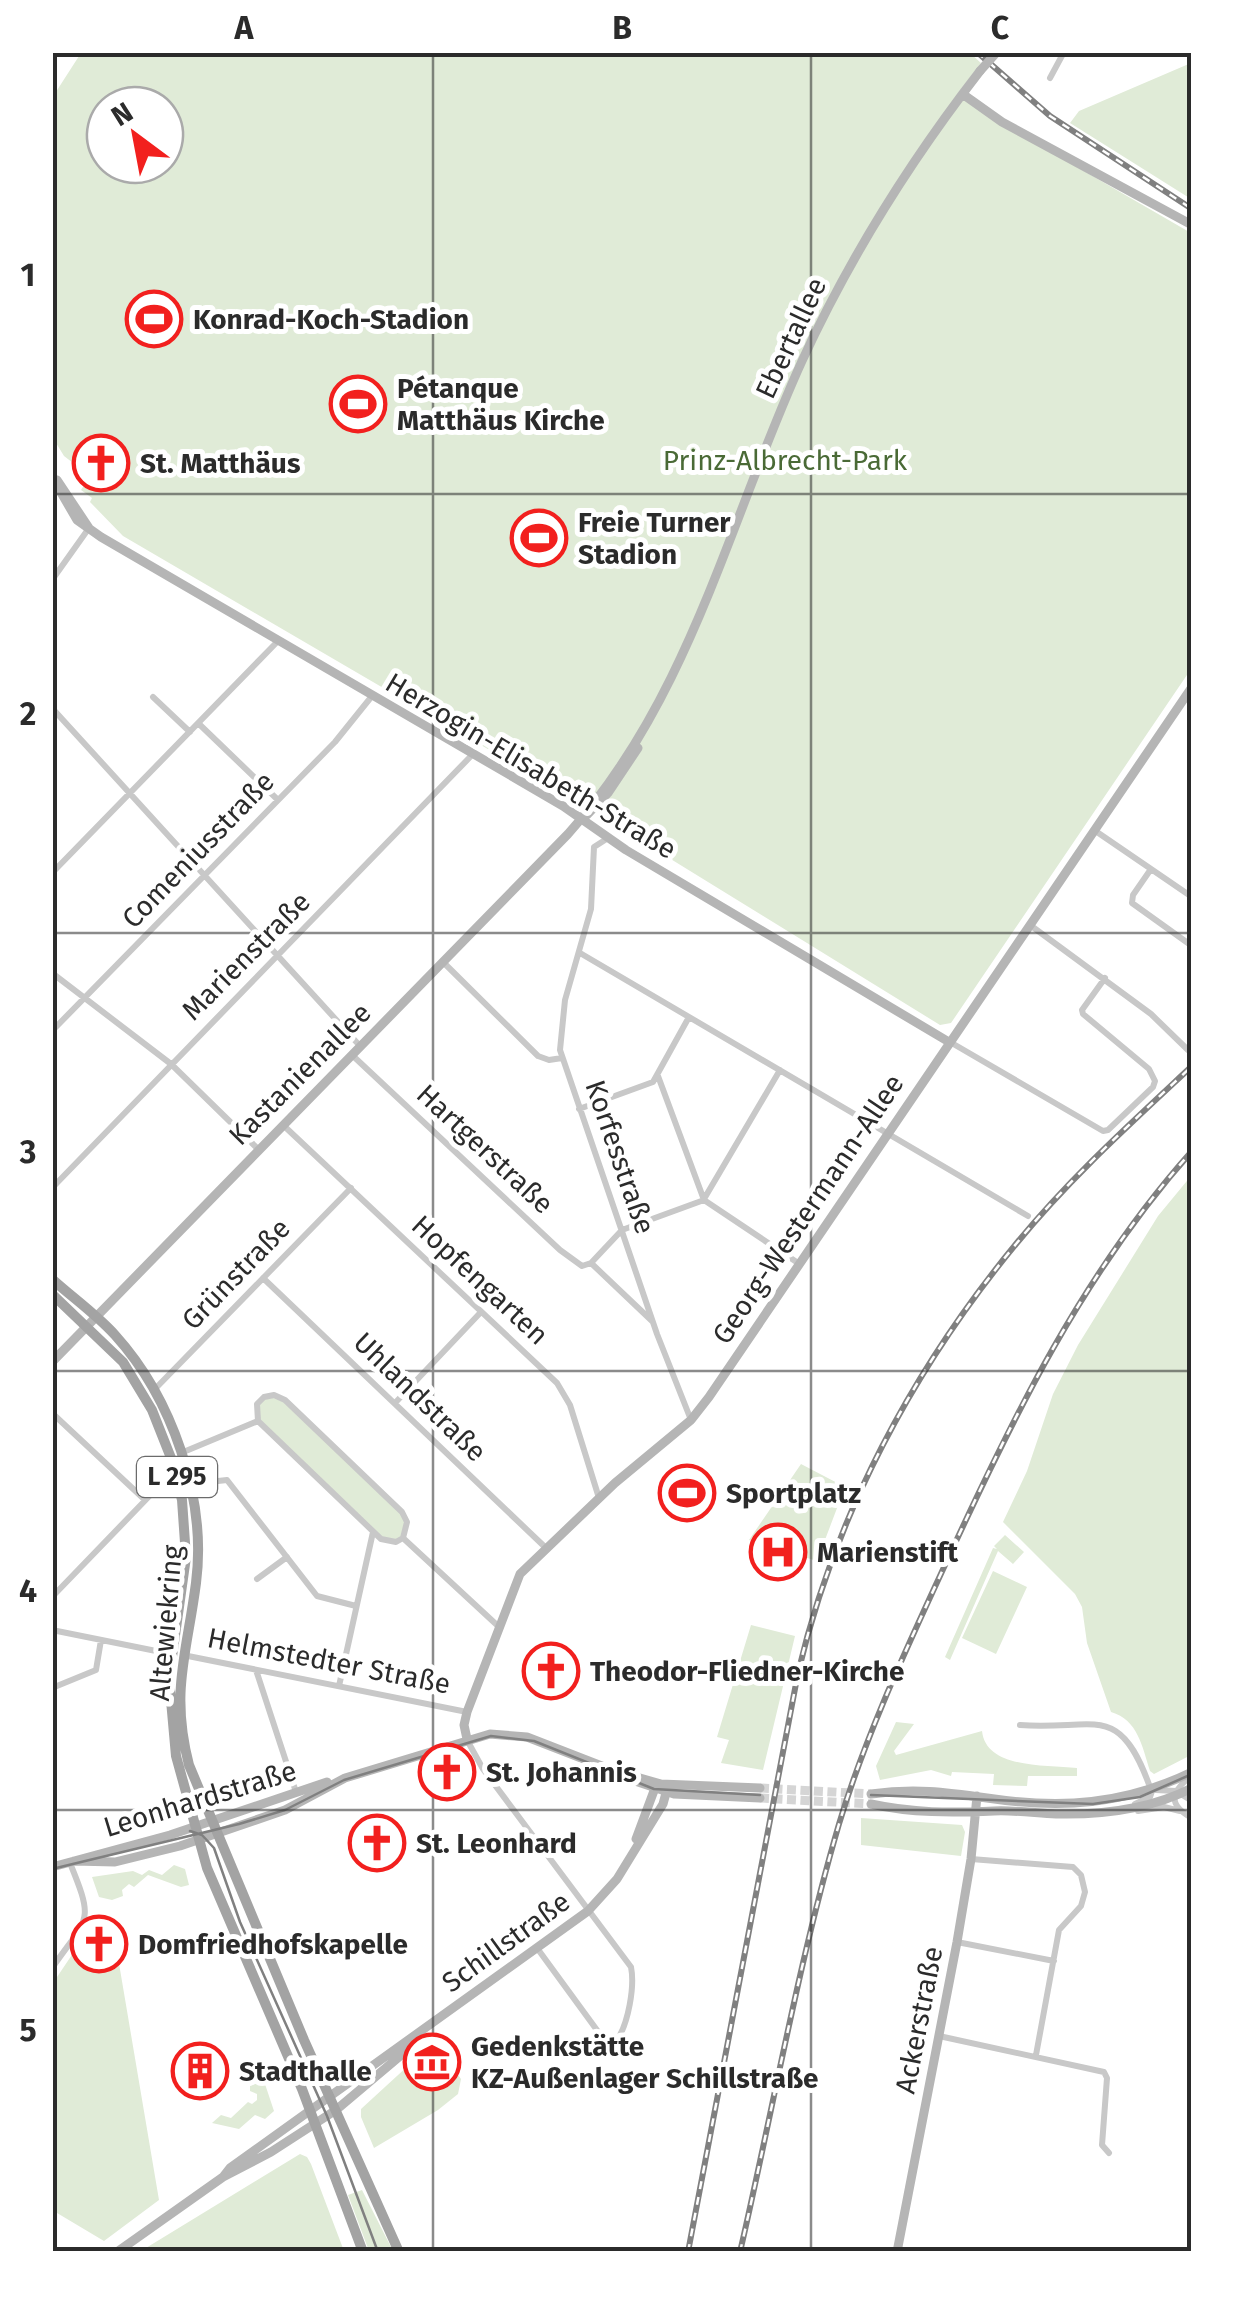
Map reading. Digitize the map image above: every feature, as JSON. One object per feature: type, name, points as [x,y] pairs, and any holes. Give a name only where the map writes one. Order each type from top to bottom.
[{"type":"main road","name":"Altewiekring","points":[[52,1279],[126,1347],[153,1391],[190,1484],[198,1556],[176,1654],[184,1744],[194,1780],[215,1827]]},
{"type":"main road","name":"Altewiekring","points":[[52,1294],[116,1354],[160,1428],[176,1474],[186,1557],[169,1702],[173,1738],[200,1839]]},
{"type":"main road","name":"L 295","points":[[215,1827],[399,2252]]},
{"type":"main road","name":"L 295","points":[[200,1839],[207,1868],[310,2110],[363,2252]]},
{"type":"street","points":[[1050,78],[1064,52]]},
{"type":"street","name":"Ebertallee","points":[[581,819],[649,724],[678,668],[802,362],[860,248],[996,53]]},
{"type":"street","points":[[964,95],[1002,122],[1192,225]]},
{"type":"street","name":"Herzogin-Elisabeth-Straße","points":[[52,476],[89,528],[949,1042]]},
{"type":"street","points":[[52,580],[89,528]]},
{"type":"street","points":[[52,873],[278,641]]},
{"type":"street","name":"Georg-Westermann-Allee","points":[[467,1739],[467,1712],[520,1574],[599,1498],[691,1420],[710,1397],[1192,687]]},
{"type":"street","name":"Comeniusstraße","points":[[52,1031],[344,732],[372,696]]},
{"type":"street","points":[[153,697],[190,732]]},
{"type":"street","points":[[52,708],[360,1046]]},
{"type":"street","points":[[198,723],[278,800]]},
{"type":"street","name":"Marienstraße","points":[[52,1188],[472,756]]},
{"type":"street","name":"Kastanienallee","points":[[52,1362],[581,819]]},
{"type":"street","points":[[1094,829],[1192,898]]},
{"type":"street","points":[[562,1058],[561,1019],[594,892],[594,847],[608,838]]},
{"type":"street","points":[[1151,869],[1133,895],[1132,903],[1192,946]]},
{"type":"street","points":[[1029,924],[1151,1014],[1188,1050]]},
{"type":"street","points":[[580,952],[1028,1216]]},
{"type":"street","name":"Korfesstraße","points":[[443,962],[538,1056],[549,1060],[562,1058],[691,1420]]},
{"type":"street","points":[[52,973],[171,1064],[258,1149]]},
{"type":"street","points":[[949,1042],[1103,1131],[1108,1130],[1155,1081],[1149,1069],[1083,1014],[1105,978]]},
{"type":"street","points":[[579,1109],[644,1086],[658,1076],[688,1017]]},
{"type":"street","name":"Hartgerstraße","points":[[352,1055],[560,1250],[582,1266],[591,1263],[653,1322]]},
{"type":"street","points":[[591,1263],[622,1230],[704,1200],[780,1070]]},
{"type":"street","points":[[658,1076],[704,1200],[798,1263]]},
{"type":"street","name":"Hopfengarten","points":[[282,1124],[562,1389],[599,1498]]},
{"type":"street","name":"Grünstraße","points":[[153,1391],[351,1188]]},
{"type":"street","name":"Uhlandstraße","points":[[264,1278],[546,1548]]},
{"type":"street","points":[[395,1403],[480,1312]]},
{"type":"street","points":[[274,1395],[285,1400],[404,1515],[408,1528],[403,1538],[391,1542],[373,1532],[258,1422],[256,1408],[264,1397],[274,1395]]},
{"type":"street","points":[[52,1413],[145,1500]]},
{"type":"street","points":[[180,1454],[258,1422]]},
{"type":"street","points":[[52,1597],[161,1484],[176,1474]]},
{"type":"street","points":[[190,1484],[228,1481],[318,1596],[356,1606]]},
{"type":"street","points":[[339,1686],[373,1532]]},
{"type":"street","points":[[403,1538],[498,1626]]},
{"type":"street","points":[[258,1579],[286,1556]]},
{"type":"street","name":"Helmstedter Straße","points":[[52,1630],[467,1712]]},
{"type":"street","points":[[52,1688],[96,1670],[101,1640]]},
{"type":"street","points":[[256,1670],[296,1794]]},
{"type":"street","points":[[1020,1725],[1098,1725],[1118,1730],[1129,1742],[1152,1791],[1151,1796],[1124,1809]]},
{"type":"street","name":"Leonhardstraße","points":[[72,1861],[132,1859],[200,1839],[215,1827],[296,1794],[490,1734],[527,1737],[660,1789]]},
{"type":"street","points":[[467,1739],[484,1769],[632,1967],[621,2037],[608,2042],[537,1948]]},
{"type":"street","points":[[1192,1773],[1152,1791],[1086,1803],[902,1789],[871,1799],[901,1810],[1059,1814],[1124,1809],[1192,1788]]},
{"type":"street","points":[[1180,1811],[1174,1804],[1176,1794],[1192,1773]]},
{"type":"street","name":"Leonhardstraße","points":[[52,1867],[197,1826],[215,1827],[286,1810],[339,1780]]},
{"type":"street","points":[[660,1789],[760,1793]]},
{"type":"street","name":"Schillstraße","points":[[224,2177],[230,2168],[588,1910],[612,1886],[660,1789]]},
{"type":"street","points":[[1152,1791],[1192,1801]]},
{"type":"street","name":"Ackerstraße","points":[[897,2252],[972,1859],[977,1796]]},
{"type":"street","points":[[1124,1809],[1164,1807],[1192,1818]]},
{"type":"street","points":[[972,1859],[1073,1867],[1081,1875],[1084,1892],[1080,1906],[1060,1930],[1036,2055]]},
{"type":"street","points":[[52,1968],[82,1924],[87,1909],[72,1861]]},
{"type":"street","points":[[957,1942],[1054,1961]]},
{"type":"street","name":"Schillstraße","points":[[224,2177],[336,2110],[439,2020]]},
{"type":"street","points":[[938,2036],[1104,2072],[1107,2078],[1102,2145],[1109,2153]]},
{"type":"street","points":[[117,2252],[224,2177]]},
{"type":"green space","name":"Prinz-Albrecht-Park","points":[[81,53],[970,53],[981,63],[958,93],[980,111],[1191,233],[1191,669],[951,1023],[940,1025],[570,797],[123,536],[81,490],[86,482],[73,472],[77,466],[64,456],[53,438],[52,98]]},
{"type":"green space","points":[[1191,63],[1191,199],[1070,123],[1079,111]]},
{"type":"green space","points":[[1191,1176],[1191,1755],[1154,1774],[1133,1728],[1111,1712],[1075,1594],[1003,1522],[1027,1471],[1053,1394],[1078,1345],[1158,1216]]},
{"type":"green space","points":[[278,1396],[406,1518],[400,1540],[381,1539],[258,1421],[260,1400]]},
{"type":"green space","points":[[801,1464],[845,1487],[817,1561],[749,1540]]},
{"type":"green space","name":"Sportplatz","points":[[669,1473],[714,1489],[706,1512],[661,1497]]},
{"type":"green space","points":[[1005,1535],[1024,1552],[1013,1564],[998,1551],[950,1660],[945,1657],[993,1548],[997,1549],[994,1546]]},
{"type":"green space","points":[[993,1571],[1027,1587],[996,1654],[962,1638]]},
{"type":"green space","points":[[751,1625],[795,1636],[763,1770],[721,1763],[729,1740],[717,1737]]},
{"type":"green space","points":[[896,1722],[914,1724],[894,1751],[896,1755],[982,1731],[986,1743],[1006,1759],[1077,1768],[1077,1776],[1028,1776],[1027,1786],[993,1785],[994,1774],[952,1772],[951,1776],[931,1770],[880,1780],[876,1766]]},
{"type":"green space","points":[[861,1818],[962,1825],[965,1832],[961,1856],[861,1845]]},
{"type":"green space","points":[[174,1865],[185,1869],[189,1885],[181,1887],[148,1875],[134,1887],[129,1884],[122,1890],[123,1896],[112,1900],[99,1897],[92,1877],[133,1871],[142,1875],[149,1870],[162,1875]]},
{"type":"green space","points":[[96,1919],[113,1928],[159,2200],[104,2241],[52,2210],[53,1983]]},
{"type":"green space","points":[[434,2042],[461,2079],[458,2094],[374,2148],[361,2109]]},
{"type":"green space","points":[[264,2081],[274,2111],[265,2119],[255,2115],[239,2129],[212,2123],[221,2115],[231,2118],[248,2102],[257,2100],[250,2086]]},
{"type":"green space","points":[[300,2154],[311,2164],[344,2251],[141,2251]]},
{"type":"green space","points":[[362,2190],[393,2251],[369,2251],[348,2195]]},
{"type":"tunnel","points":[[760,1788],[871,1794]]},
{"type":"tunnel","points":[[760,1798],[871,1804]]},
{"type":"tram line","points":[[52,1869],[239,1824],[285,1810],[344,1780],[491,1736],[534,1741],[654,1789],[760,1795]]},
{"type":"tram line","points":[[871,1795],[1093,1804],[1140,1797],[1192,1774]]},
{"type":"tram line","points":[[190,1831],[202,1835],[214,1848],[240,1922],[327,2116],[378,2252]]},
{"type":"railway","points":[[977,52],[1050,116],[1192,209]]},
{"type":"railway","points":[[688,2252],[798,1673],[833,1557],[856,1501],[912,1393],[1016,1244],[1101,1152],[1192,1066]]},
{"type":"railway","points":[[740,2252],[824,1877],[874,1725],[971,1510],[1053,1348],[1117,1246],[1192,1151]]},
{"type":"place","name":"Konrad-Koch-Stadion","points":[[154,319]]},
{"type":"place","name":"Pétanque Matthäus Kirche","points":[[358,404]]},
{"type":"place","name":"St. Matthäus","points":[[101,463]]},
{"type":"place","name":"Freie Turner Stadion","points":[[539,538]]},
{"type":"place","name":"Sportplatz","points":[[687,1493]]},
{"type":"place","name":"Marienstift","points":[[778,1552]]},
{"type":"place","name":"Theodor-Fliedner-Kirche","points":[[551,1671]]},
{"type":"place","name":"St. Johannis","points":[[447,1772]]},
{"type":"place","name":"St. Leonhard","points":[[377,1843]]},
{"type":"place","name":"Domfriedhofskapelle","points":[[99,1944]]},
{"type":"place","name":"Gedenkstätte KZ-Außenlager Schillstraße","points":[[432,2062]]},
{"type":"place","name":"Stadthalle","points":[[200,2071]]}]
